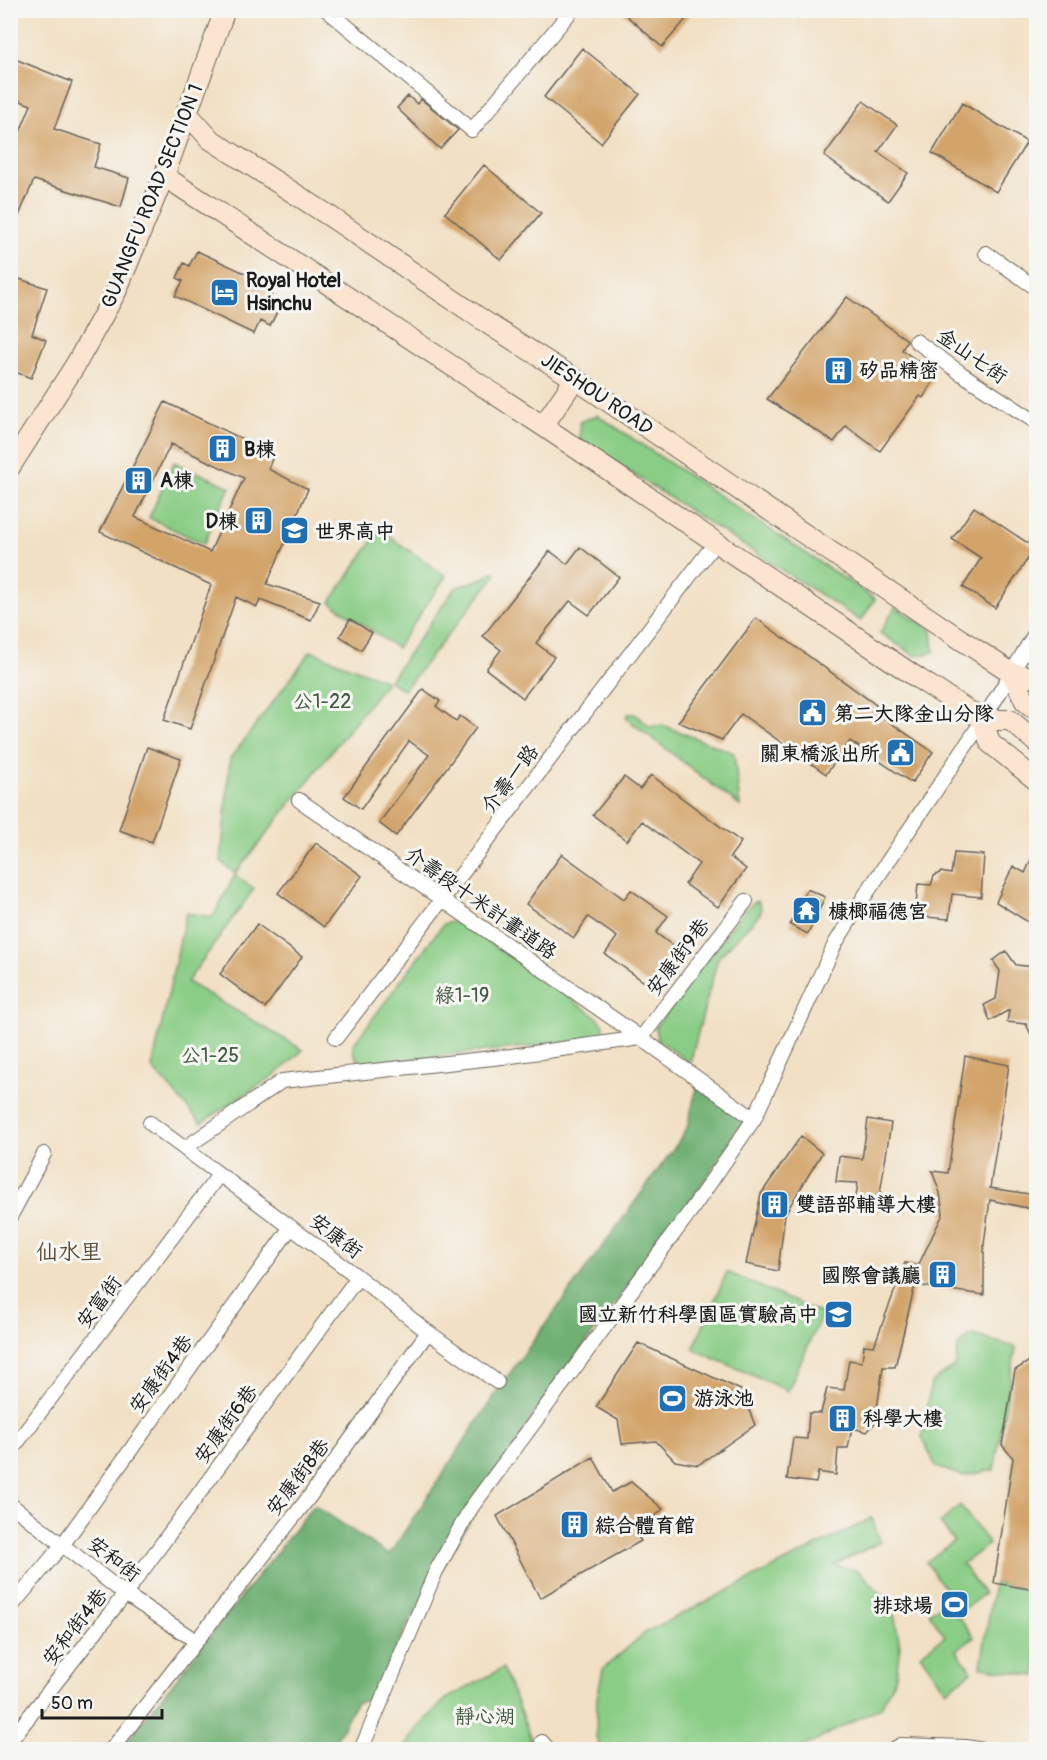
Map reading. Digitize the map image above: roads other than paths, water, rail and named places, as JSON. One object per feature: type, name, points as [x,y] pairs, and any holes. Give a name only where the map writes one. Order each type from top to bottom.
[{"type":"street","name":"GUANGFU ROAD SECTION 1","points":[[10,467],[109,306],[164,176],[225,10]]},
{"type":"street","points":[[327,10],[472,130],[564,13]]},
{"type":"street","name":"JIESHOU ROAD","points":[[186,112],[210,139],[575,379],[1012,673],[1036,678]]},
{"type":"street","points":[[164,176],[983,720],[1010,720],[1036,741]]},
{"type":"street","points":[[986,254],[1036,288]]},
{"type":"street","name":"金山七街","points":[[916,341],[1036,422]]},
{"type":"street","points":[[543,426],[575,379]]},
{"type":"street","name":"介壽一路","points":[[336,1038],[715,543]]},
{"type":"street","points":[[361,1749],[436,1571],[471,1508],[692,1209],[754,1119],[836,944],[864,897],[983,720],[1036,632]]},
{"type":"street","points":[[1012,673],[1025,701],[1036,710]]},
{"type":"street","points":[[983,720],[990,743],[1036,780]]},
{"type":"street","name":"介壽段十米計畫道路","points":[[299,800],[754,1119]]},
{"type":"street","name":"安康街9巷","points":[[641,1038],[746,901]]},
{"type":"street","points":[[184,1148],[282,1081],[500,1058],[641,1038]]},
{"type":"street","name":"安康街","points":[[150,1123],[497,1382]]},
{"type":"street","points":[[10,1218],[44,1154]]},
{"type":"street","name":"安富街","points":[[10,1452],[219,1175]]},
{"type":"street","name":"安康街4巷","points":[[10,1608],[63,1544],[291,1227]]},
{"type":"street","name":"安康街6巷","points":[[125,1594],[358,1277]]},
{"type":"street","name":"安康街8巷","points":[[111,1749],[310,1496],[428,1332]]},
{"type":"street","name":"安和街","points":[[10,1504],[125,1594],[196,1641]]},
{"type":"street","name":"安和街4巷","points":[[10,1741],[125,1594]]},
{"type":"street","points":[[892,1749],[901,1745],[983,1749]]},
{"type":"place","name":"Royal Hotel Hsinchu","points":[[225,292]]},
{"type":"place","name":"矽品精密","points":[[838,370]]},
{"type":"place","name":"B棟","points":[[223,449]]},
{"type":"place","name":"A棟","points":[[139,480]]},
{"type":"place","name":"D棟","points":[[259,521]]},
{"type":"place","name":"世界高中","points":[[294,531]]},
{"type":"place","name":"第二大隊金山分隊","points":[[813,713]]},
{"type":"place","name":"關東橋派出所","points":[[901,753]]},
{"type":"place","name":"槺榔福德宮","points":[[807,911]]},
{"type":"place","name":"雙語部輔導大樓","points":[[775,1204]]},
{"type":"place","name":"國際會議廳","points":[[942,1275]]},
{"type":"place","name":"國立新竹科學園區實驗高中","points":[[839,1314]]},
{"type":"place","name":"游泳池","points":[[673,1398]]},
{"type":"place","name":"科學大樓","points":[[842,1418]]},
{"type":"place","name":"綜合體育館","points":[[574,1525]]},
{"type":"place","name":"排球場","points":[[954,1605]]},
{"type":"district","name":"仙水里","points":[[69,1252]]},
{"type":"park label","name":"公1-22","points":[[322,701]]},
{"type":"park label","name":"綠1-19","points":[[462,995]]},
{"type":"park label","name":"公1-25","points":[[210,1055]]},
{"type":"park label","name":"靜心湖","points":[[485,1716]]}]
